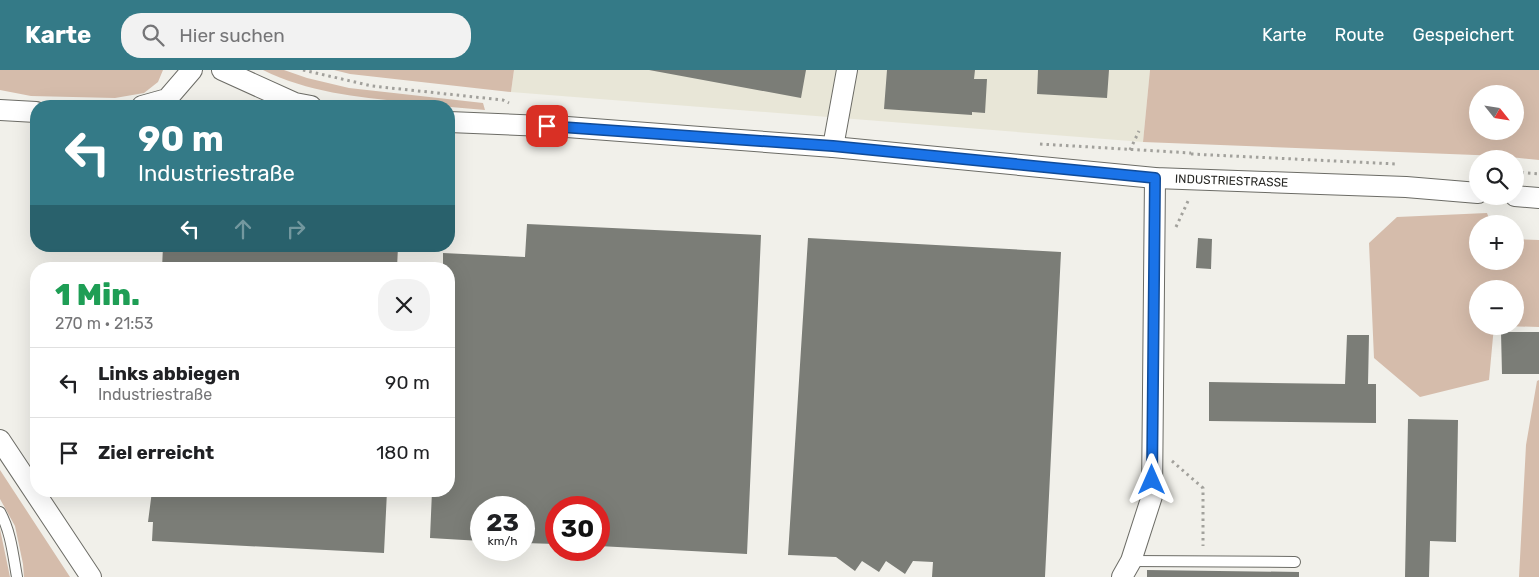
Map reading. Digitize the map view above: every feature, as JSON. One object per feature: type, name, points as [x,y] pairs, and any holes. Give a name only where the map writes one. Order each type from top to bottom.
[{"type":"street","points":[[163,100],[167,99],[192,70]]},
{"type":"street","points":[[222,70],[288,100]]},
{"type":"street","points":[[833,146],[846,70]]},
{"type":"street","points":[[0,110],[30,112]]},
{"type":"street","name":"INDUSTRIESTRASSE","points":[[455,122],[567,127],[833,146],[1155,178],[1406,187],[1469,192]]},
{"type":"street","points":[[1126,569],[1152,496],[1155,178]]},
{"type":"street","points":[[1524,197],[1539,198]]},
{"type":"street","points":[[0,440],[30,485]]},
{"type":"street","points":[[38,497],[91,577]]},
{"type":"lane","points":[[0,512],[6,522],[17,577]]},
{"type":"lane","points":[[1126,569],[1203,561],[1295,562]]},
{"type":"path","points":[[303,70],[372,86],[502,100]]},
{"type":"path","points":[[1191,160],[1191,153],[1404,164]]},
{"type":"path","points":[[1524,173],[1539,174]]},
{"type":"path","points":[[1175,230],[1188,204],[1189,196]]},
{"type":"path","points":[[1169,458],[1203,488],[1203,561]]},
{"type":"shaded area","points":[[0,70],[163,70],[158,82],[144,93],[115,98],[31,96],[0,90]]},
{"type":"shaded area","points":[[263,70],[284,70],[307,78],[349,88],[483,103],[485,110],[455,107],[455,100],[387,100],[332,92],[297,84]]},
{"type":"shaded area","points":[[334,70],[514,70],[511,92],[350,74]]},
{"type":"shaded area","points":[[514,70],[1150,70],[1143,142],[511,92]]},
{"type":"shaded area","points":[[1150,70],[1539,70],[1539,160],[1524,158],[1524,150],[1469,150],[1469,155],[1143,142]]},
{"type":"shaded area","points":[[1487,213],[1488,215],[1469,215],[1469,270],[1524,270],[1524,239],[1539,240],[1539,327],[1524,327],[1524,280],[1469,280],[1469,335],[1493,335],[1489,380],[1420,397],[1374,358],[1369,243],[1397,217]]},
{"type":"shaded area","points":[[1539,380],[1539,577],[1519,577],[1526,445],[1537,381]]},
{"type":"shaded area","points":[[0,470],[70,577],[24,577],[15,526],[0,499]]},
{"type":"shaded area","points":[[0,529],[10,577],[0,577]]},
{"type":"building","points":[[649,70],[806,70],[801,98]]},
{"type":"building","points":[[887,70],[975,70],[974,79],[987,79],[985,113],[972,112],[972,115],[884,109]]},
{"type":"building","points":[[1038,70],[1109,70],[1107,98],[1037,94]]},
{"type":"building","points":[[527,224],[761,235],[747,554],[610,547],[610,496],[545,496],[545,544],[535,543],[535,496],[470,496],[470,540],[430,538],[432,497],[455,497],[455,262],[443,262],[443,253],[525,257]]},
{"type":"building","points":[[808,238],[1061,252],[1045,577],[932,577],[933,562],[913,561],[905,574],[886,561],[879,572],[862,561],[855,571],[836,557],[788,555]]},
{"type":"building","points":[[1198,238],[1212,239],[1211,269],[1196,268]]},
{"type":"building","points":[[163,252],[398,252],[397,262],[162,262]]},
{"type":"building","points":[[1524,332],[1539,332],[1539,374],[1502,374],[1501,335],[1524,335]]},
{"type":"building","points":[[1347,335],[1369,335],[1368,384],[1376,384],[1376,423],[1209,421],[1209,382],[1345,384]]},
{"type":"building","points":[[1408,419],[1458,420],[1456,542],[1430,541],[1429,577],[1405,577]]},
{"type":"building","points":[[151,497],[387,497],[384,553],[152,541],[153,522],[148,522]]},
{"type":"building","points":[[1147,570],[1299,572],[1299,577],[1147,577]]},
{"type":"route","points":[[547,126],[833,146],[1155,178],[1152,480]]}]
